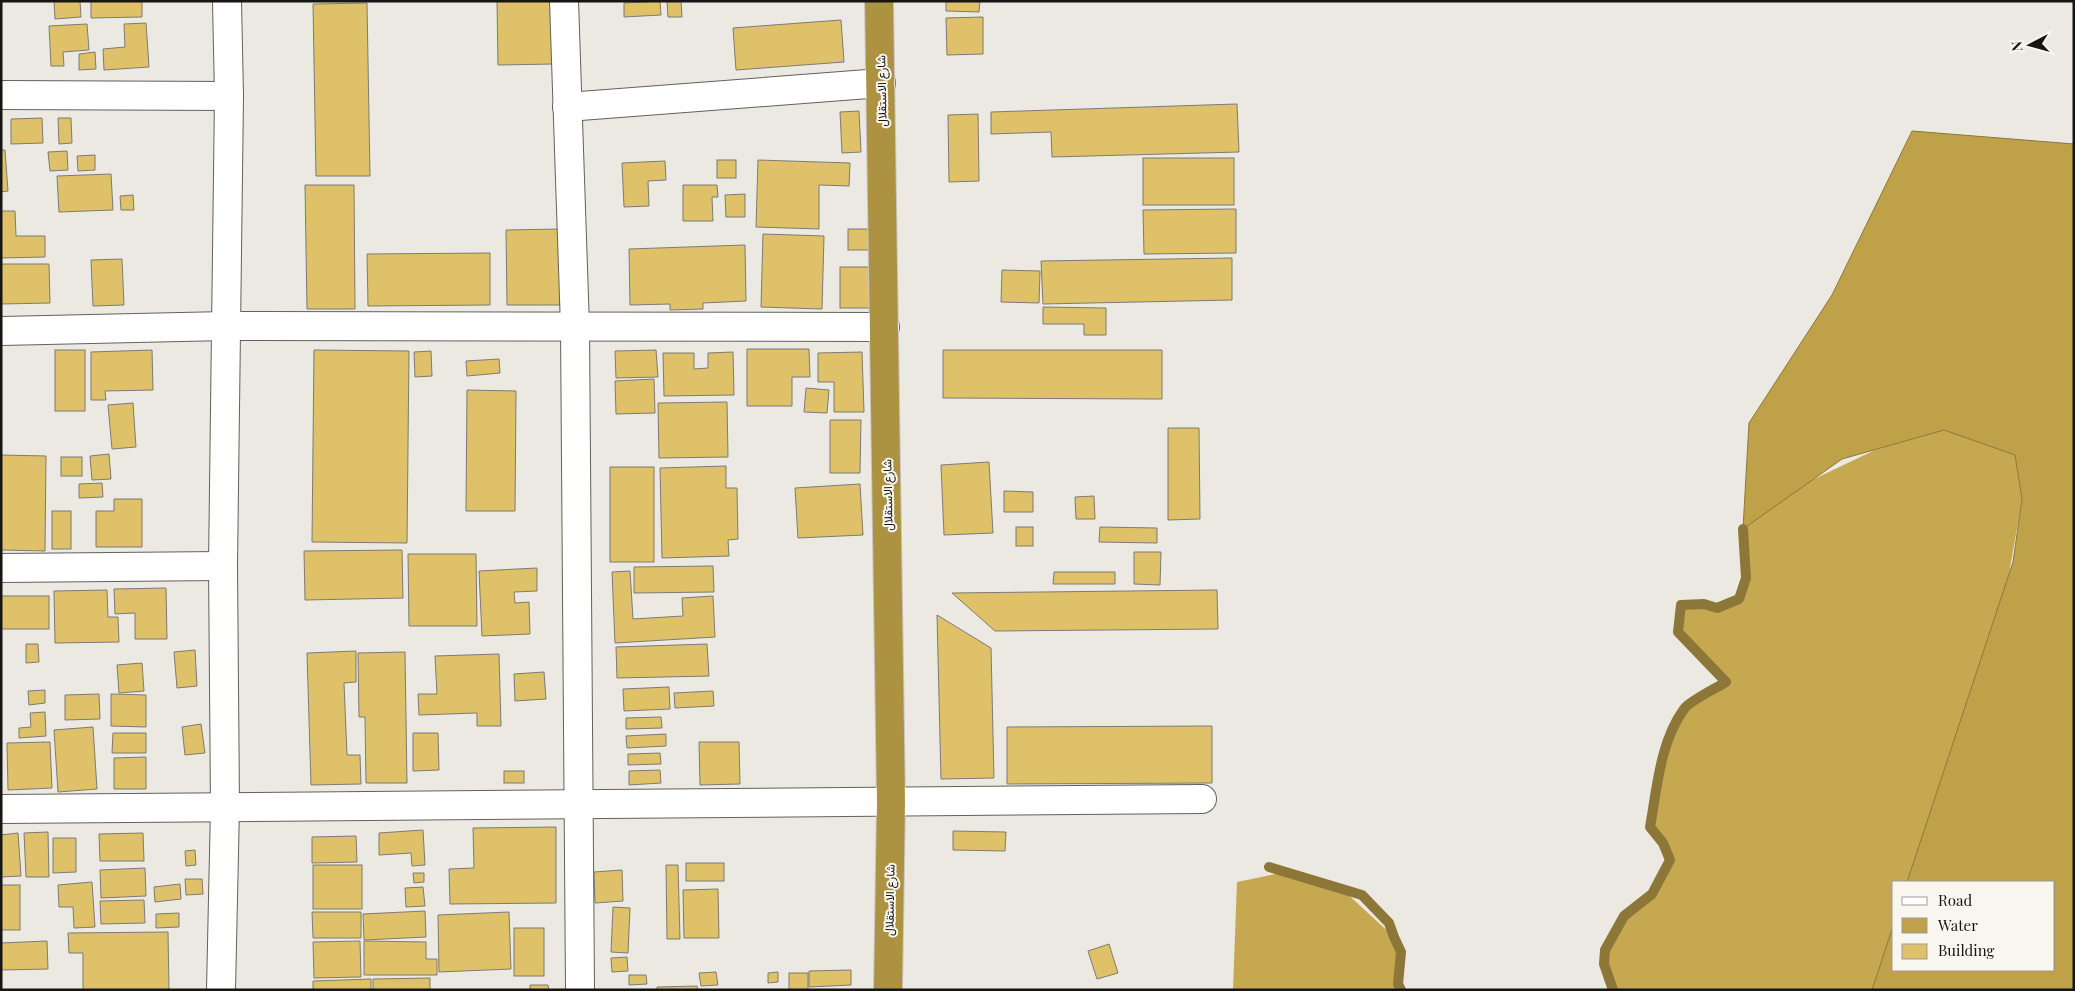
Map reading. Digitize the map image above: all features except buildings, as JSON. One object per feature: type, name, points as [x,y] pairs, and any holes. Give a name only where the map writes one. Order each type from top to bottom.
[{"type":"highway","name":"شارع الاستقلال","points":[[879,1],[891,802],[888,990]]},
{"type":"street","points":[[221,990],[225,807],[223,566],[229,96],[227,1]]},
{"type":"street","points":[[564,1],[575,327],[580,990]]},
{"type":"street","points":[[567,107],[881,83]]},
{"type":"street","points":[[1,96],[229,96]]},
{"type":"street","points":[[1,331],[226,326],[885,327]]},
{"type":"street","points":[[1,568],[223,566]]},
{"type":"street","points":[[1,808],[1202,799]]},
{"type":"shaded area","points":[[1944,430],[2015,455],[2022,499],[2009,574],[1907,881],[1892,881],[1892,929],[1872,990],[1613,990],[1604,964],[1605,950],[1624,916],[1652,894],[1670,860],[1650,827],[1662,757],[1685,708],[1726,682],[1678,632],[1681,605],[1704,604],[1717,608],[1739,599],[1746,578],[1743,529],[1810,481],[1875,450]]},
{"type":"shaded area","points":[[1285,872],[1342,889],[1394,937],[1402,990],[1233,990],[1237,882]]},
{"type":"water","points":[[1912,131],[2074,144],[2074,990],[1872,990],[1892,929],[1892,971],[2055,971],[2055,881],[1907,881],[2013,562],[2022,499],[2015,455],[1944,430],[1842,459],[1743,529],[1749,423],[1832,295]]},
{"type":"waterway","points":[[1613,990],[1604,964],[1605,950],[1624,916],[1652,894],[1670,860],[1663,843],[1650,827],[1661,766],[1670,736],[1676,722],[1687,706],[1697,698],[1726,682],[1678,632],[1681,605],[1704,604],[1717,608],[1739,599],[1746,578],[1743,529]]},
{"type":"waterway","points":[[1269,867],[1362,895],[1389,923],[1401,952],[1398,984],[1401,990]]}]
